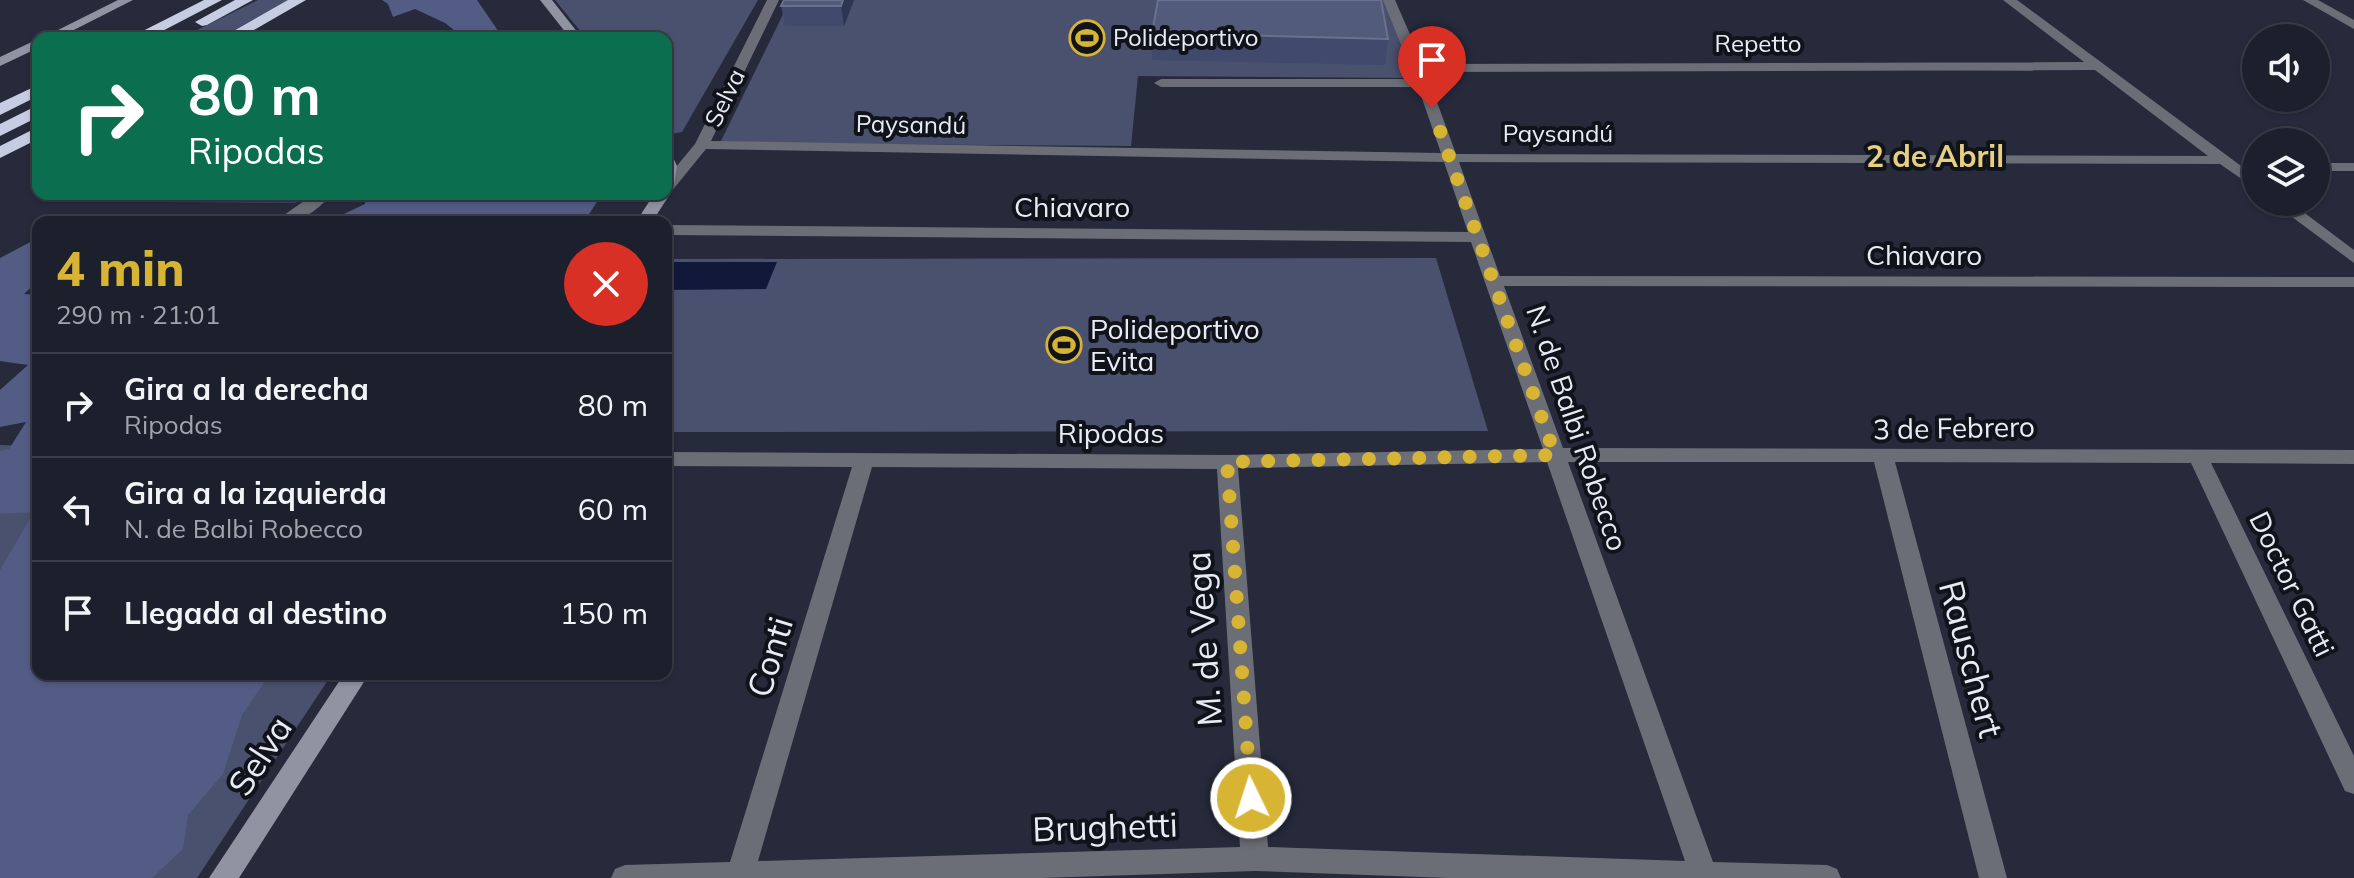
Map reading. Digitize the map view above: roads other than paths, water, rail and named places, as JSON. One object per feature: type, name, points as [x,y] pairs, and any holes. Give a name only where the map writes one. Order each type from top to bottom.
[{"type":"highway","points":[[149,32],[215,0]]},
{"type":"highway","points":[[183,32],[246,0]]},
{"type":"highway","points":[[240,32],[299,0]]},
{"type":"highway","points":[[0,110],[32,93]]},
{"type":"highway","points":[[0,131],[32,113]]},
{"type":"highway","points":[[0,153],[32,135]]},
{"type":"street","points":[[60,32],[127,0]]},
{"type":"street","points":[[546,0],[571,32]]},
{"type":"street","name":"Selva","points":[[672,180],[702,145],[773,0]]},
{"type":"street","name":"N. de Balbi Robecco","points":[[1389,0],[1421,75],[1704,875]]},
{"type":"street","points":[[2009,0],[2242,174]]},
{"type":"street","points":[[2309,0],[2354,25]]},
{"type":"street","points":[[0,62],[32,46]]},
{"type":"street","name":"Repetto","points":[[1161,83],[1421,75],[2097,66]]},
{"type":"street","name":"Paysandú","points":[[702,145],[1450,158],[2242,165]]},
{"type":"street","points":[[2330,167],[2354,167]]},
{"type":"street","points":[[296,216],[317,200]]},
{"type":"street","points":[[2298,216],[2354,258]]},
{"type":"street","name":"Chiavaro","points":[[672,230],[1478,237]]},
{"type":"street","name":"Chiavaro","points":[[1494,281],[2354,282]]},
{"type":"street","name":"3 de Febrero","points":[[1555,455],[2354,457]]},
{"type":"street","name":"Ripodas","points":[[672,459],[1227,462],[1555,455]]},
{"type":"street","name":"Doctor Gatti","points":[[2197,455],[2354,783]]},
{"type":"street","name":"Rauschert","points":[[1883,457],[1993,878]]},
{"type":"street","name":"Conti","points":[[741,873],[864,460]]},
{"type":"street","name":"M. de Vega","points":[[1227,462],[1255,859]]},
{"type":"street","name":"Selva","points":[[223,878],[353,680]]},
{"type":"street","name":"Brughetti","points":[[625,878],[741,873],[1003,872],[1255,859],[1827,878]]},
{"type":"place","name":"Polideportivo","points":[[1087,38]]},
{"type":"place","name":"Polideportivo Evita","points":[[1064,345]]},
{"type":"district","name":"2 de Abril","points":[[1935,157]]}]
